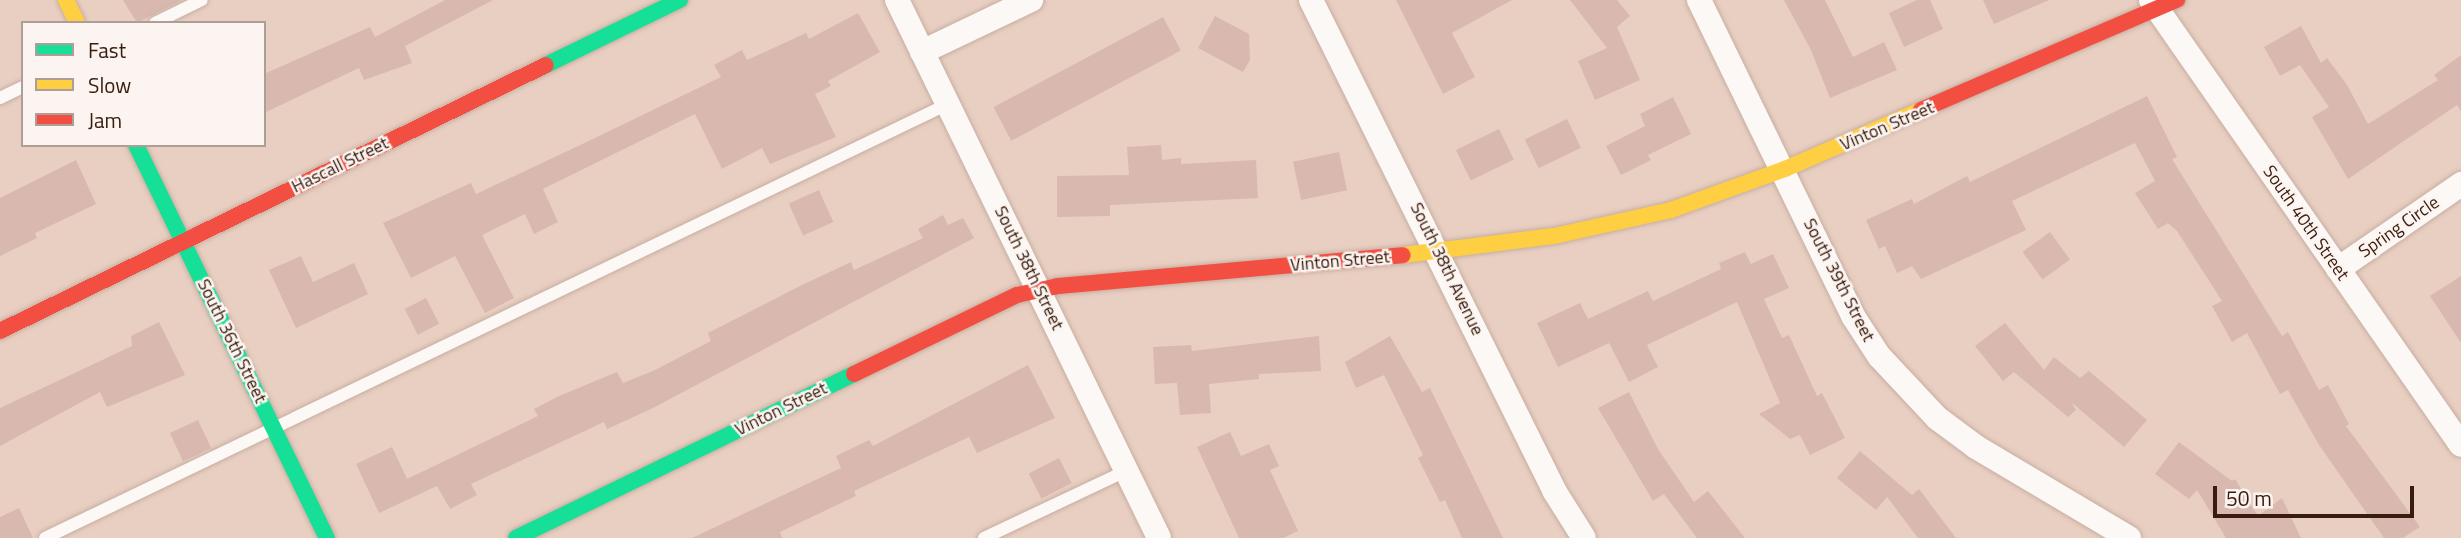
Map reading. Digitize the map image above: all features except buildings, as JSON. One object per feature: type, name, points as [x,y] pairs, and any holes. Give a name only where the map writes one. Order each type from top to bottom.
[{"type":"street","points":[[66,0],[76,21]]},
{"type":"street","name":"Hascall Street","points":[[0,331],[680,0]]},
{"type":"street","name":"South 38th Street","points":[[897,0],[1040,288],[1158,538]]},
{"type":"street","points":[[922,52],[1031,0]]},
{"type":"street","name":"South 38th Avenue","points":[[1311,0],[1439,252],[1555,492],[1584,538]]},
{"type":"street","name":"South 39th Street","points":[[1699,0],[1785,169],[1853,317],[1906,388],[1976,447],[2129,538]]},
{"type":"street","name":"Vinton Street","points":[[516,538],[987,308],[1040,288],[1439,252],[1622,222],[1785,169],[2162,3]]},
{"type":"street","name":"South 40th Street","points":[[2162,3],[2337,269],[2461,445]]},
{"type":"street","name":"South 36th Street","points":[[137,147],[327,538]]},
{"type":"street","name":"Spring Circle","points":[[2337,269],[2461,184]]},
{"type":"lane","points":[[159,21],[202,0]]},
{"type":"lane","points":[[0,98],[21,88]]},
{"type":"lane","points":[[45,538],[276,430],[948,104]]},
{"type":"lane","points":[[984,538],[1126,471]]},
{"type":"traffic: fast","points":[[546,65],[680,0]]},
{"type":"traffic: fast","points":[[137,147],[327,538]]},
{"type":"traffic: fast","points":[[516,538],[854,374]]},
{"type":"traffic: slow","points":[[66,0],[76,21]]},
{"type":"traffic: slow","points":[[1403,255],[1554,236],[1671,210],[1785,169],[1921,110]]},
{"type":"traffic: jam","points":[[1921,110],[2177,0]]},
{"type":"traffic: jam","points":[[0,331],[546,65]]},
{"type":"traffic: jam","points":[[854,374],[1017,295],[1058,286],[1403,255]]}]
